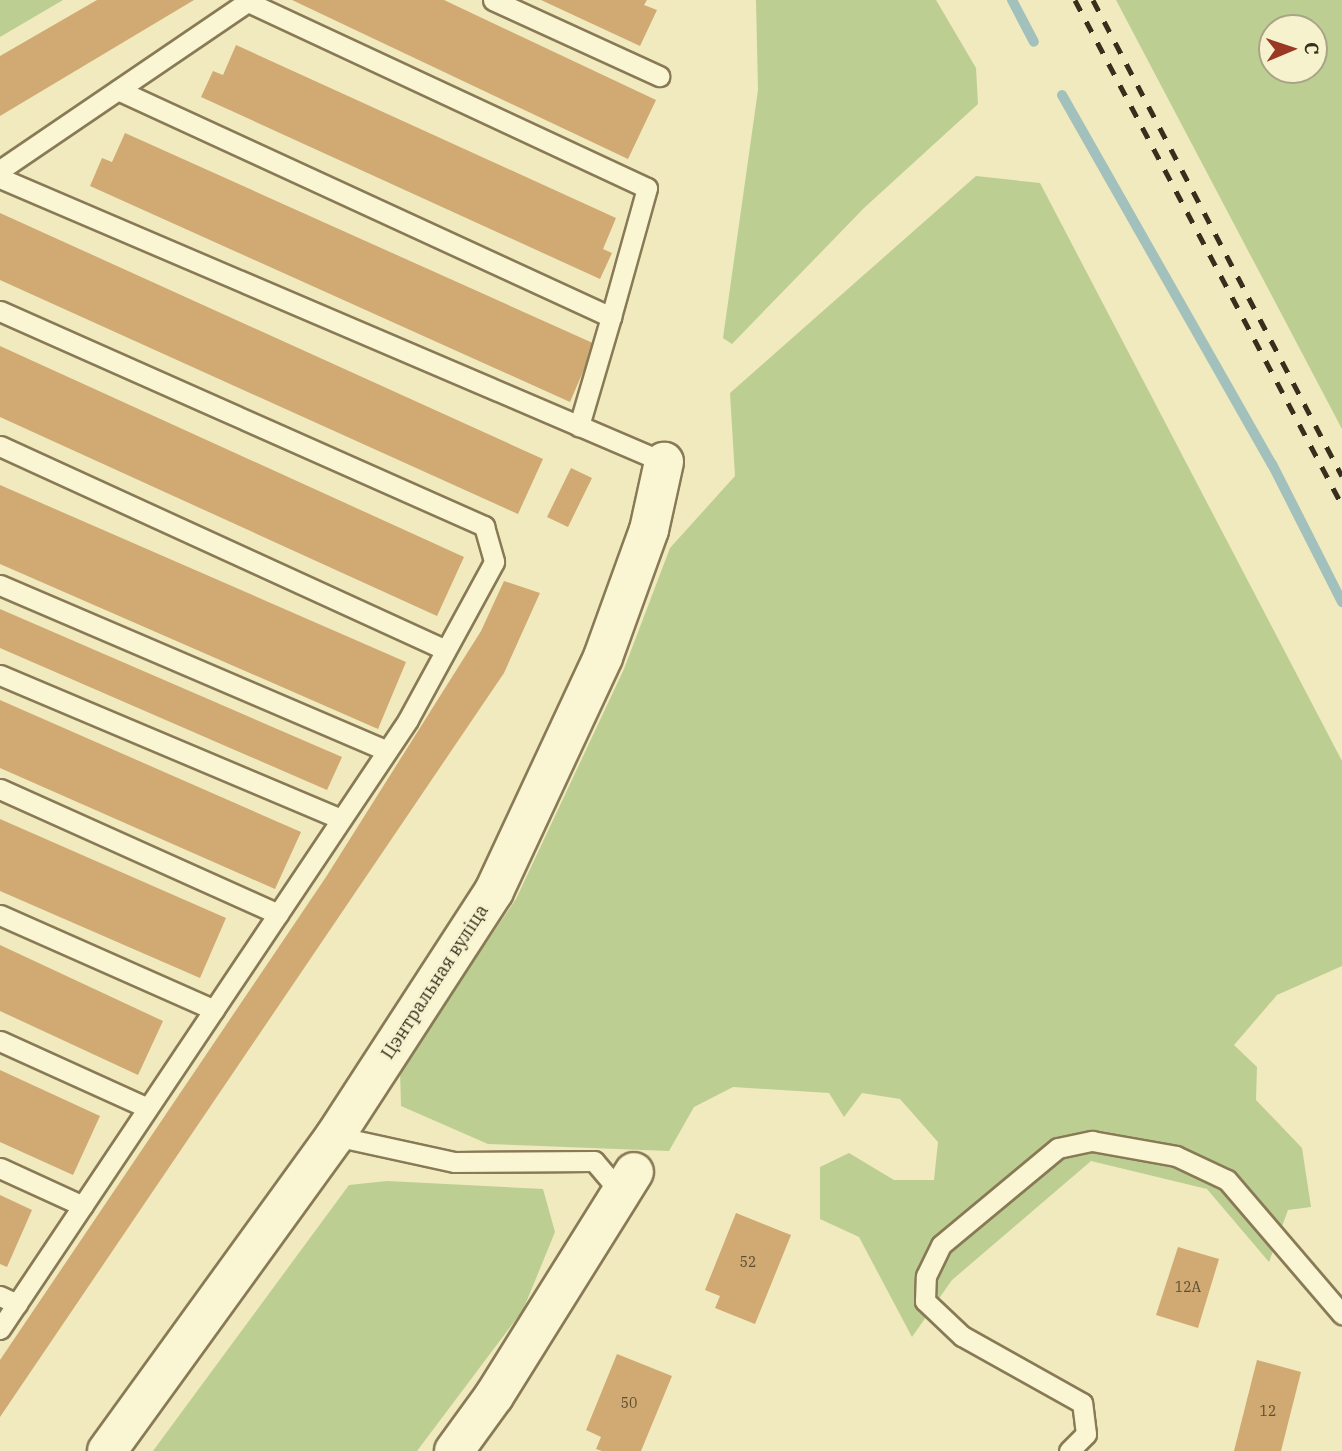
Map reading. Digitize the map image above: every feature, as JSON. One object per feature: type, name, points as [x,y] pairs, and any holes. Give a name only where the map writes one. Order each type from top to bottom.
[{"type":"street","name":"Цэнтральная вуліца","points":[[107,1451],[335,1136],[494,891],[603,657],[649,530],[664,462]]},
{"type":"street","points":[[454,1451],[494,1396],[628,1183]]},
{"type":"lane","points":[[493,0],[660,76]]},
{"type":"lane","points":[[0,170],[249,1],[647,188],[579,426]]},
{"type":"lane","points":[[118,90],[611,317]]},
{"type":"lane","points":[[0,178],[664,462]]},
{"type":"lane","points":[[0,312],[484,526],[494,562],[387,751],[83,1206],[9,1300],[0,1329]]},
{"type":"lane","points":[[0,446],[446,650]]},
{"type":"lane","points":[[0,585],[387,751]]},
{"type":"lane","points":[[0,675],[341,820]]},
{"type":"lane","points":[[0,789],[278,914]]},
{"type":"lane","points":[[0,915],[214,1010]]},
{"type":"lane","points":[[0,1041],[148,1108]]},
{"type":"lane","points":[[335,1136],[454,1162],[594,1161],[628,1183]]},
{"type":"lane","points":[[1069,1451],[1086,1434],[1082,1403],[962,1336],[925,1301],[926,1276],[941,1245],[1058,1149],[1092,1141],[1175,1156],[1227,1181],[1342,1314]]},
{"type":"lane","points":[[0,1168],[83,1206]]},
{"type":"green space","points":[[0,0],[63,0],[0,37]]},
{"type":"green space","points":[[756,0],[936,0],[976,68],[978,104],[864,208],[732,344],[723,338],[758,90]]},
{"type":"green space","points":[[1116,0],[1342,0],[1342,429]]},
{"type":"green space","points":[[976,176],[1040,183],[1342,761],[1342,966],[1277,995],[1234,1045],[1257,1067],[1256,1100],[1302,1148],[1311,1207],[1288,1210],[1269,1262],[1207,1189],[1091,1161],[952,1280],[912,1337],[859,1237],[820,1219],[820,1167],[849,1153],[894,1180],[934,1180],[938,1142],[900,1099],[862,1093],[844,1117],[829,1093],[733,1087],[694,1107],[669,1151],[488,1144],[401,1106],[400,1069],[516,899],[624,669],[670,548],[735,476],[730,393]]},
{"type":"green space","points":[[387,1181],[543,1189],[555,1232],[523,1310],[417,1451],[153,1451],[349,1185]]},
{"type":"building","points":[[97,0],[194,0],[0,116],[0,56]]},
{"type":"building","points":[[292,0],[444,0],[656,100],[628,159]]},
{"type":"building","points":[[541,0],[647,0],[644,5],[657,10],[640,46]]},
{"type":"building","points":[[236,45],[616,218],[603,249],[612,253],[600,279],[201,97],[213,71],[223,75]]},
{"type":"building","points":[[125,133],[595,344],[570,402],[90,186],[102,158],[112,162]]},
{"type":"building","points":[[0,213],[543,459],[518,514],[0,280]]},
{"type":"building","points":[[0,346],[464,557],[437,616],[0,417]]},
{"type":"building","points":[[571,468],[592,478],[568,527],[547,517]]},
{"type":"building","points":[[0,485],[406,662],[378,729],[0,564]]},
{"type":"building","points":[[504,581],[540,593],[504,673],[0,1417],[0,1360],[326,877],[481,631]]},
{"type":"building","points":[[0,609],[342,757],[327,790],[0,648]]},
{"type":"building","points":[[0,700],[301,832],[275,889],[0,768]]},
{"type":"building","points":[[0,819],[226,918],[200,978],[0,891]]},
{"type":"building","points":[[0,945],[163,1021],[138,1075],[0,1011]]},
{"type":"building","points":[[0,1070],[100,1116],[73,1175],[0,1142]]},
{"type":"building","points":[[0,1195],[32,1210],[7,1267],[0,1264]]},
{"type":"building","points":[[736,1213],[791,1235],[755,1324],[715,1308],[720,1296],[705,1290]]},
{"type":"building","points":[[1178,1247],[1219,1259],[1198,1328],[1156,1315]]},
{"type":"building","points":[[617,1354],[672,1376],[641,1451],[596,1449],[601,1437],[586,1430]]},
{"type":"building","points":[[1257,1360],[1301,1372],[1281,1451],[1234,1451]]},
{"type":"waterway","points":[[1012,0],[1034,42]]},
{"type":"waterway","points":[[1062,95],[1272,464],[1342,602]]},
{"type":"railway","points":[[1075,0],[1342,505]]},
{"type":"railway","points":[[1093,0],[1342,476]]}]
